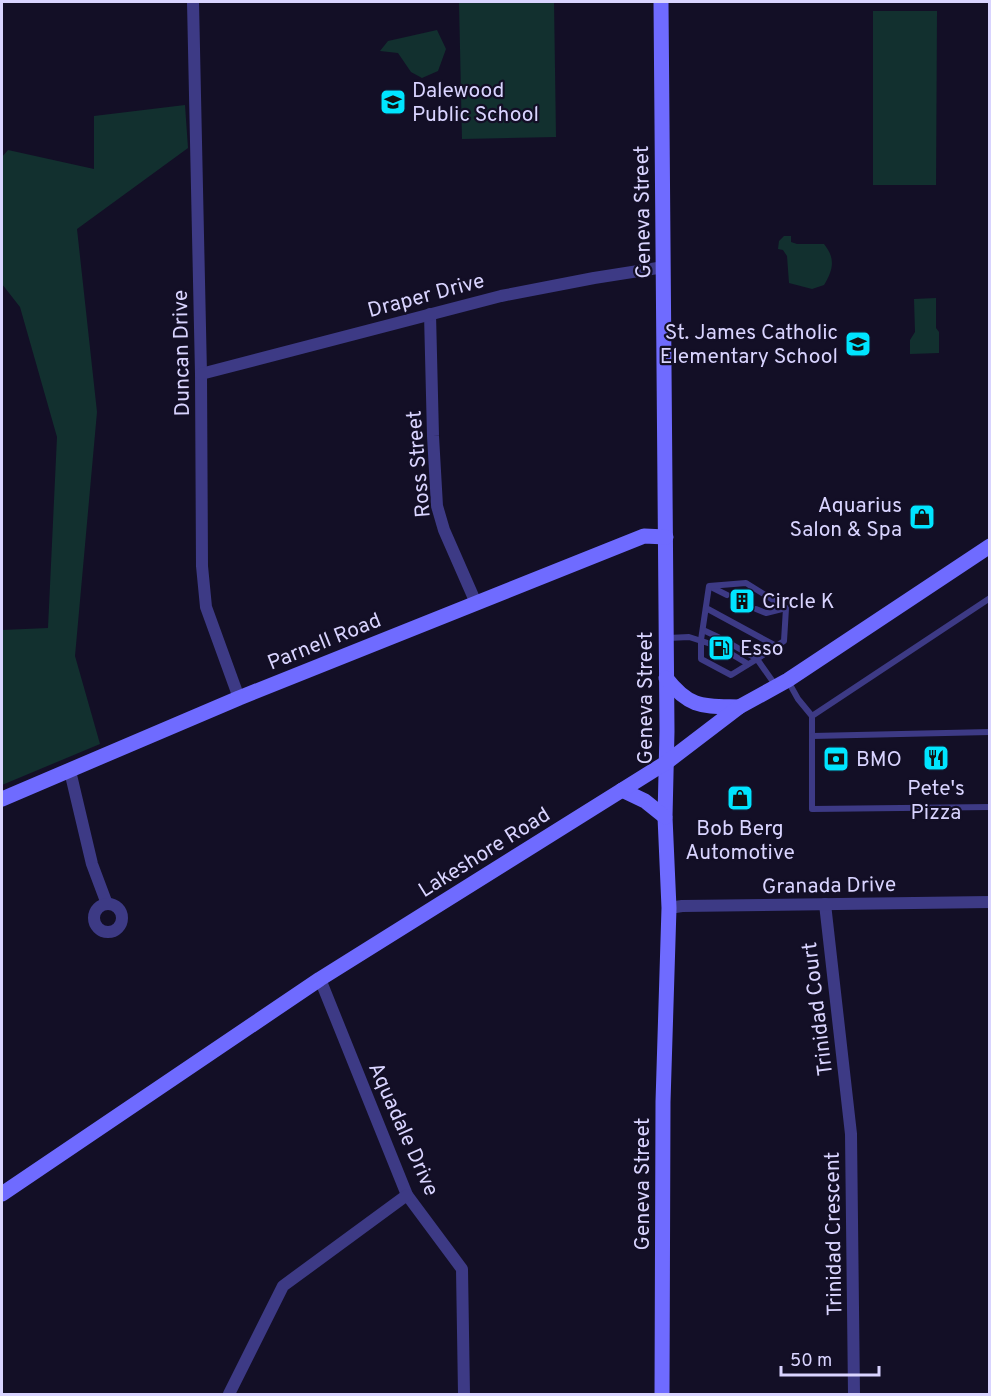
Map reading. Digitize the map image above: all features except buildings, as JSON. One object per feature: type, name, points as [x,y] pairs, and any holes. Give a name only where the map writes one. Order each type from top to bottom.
[{"type":"main road","name":"Geneva Street","points":[[661,2],[666,537],[667,762],[665,817],[669,909],[663,1102],[662,1395]]},
{"type":"main road","name":"Parnell Road","points":[[2,799],[239,698],[644,536],[666,537]]},
{"type":"main road","name":"Lakeshore Road","points":[[2,1194],[320,980],[667,762],[739,707],[782,683],[990,546]]},
{"type":"main road","points":[[666,678],[675,690],[700,705],[739,707]]},
{"type":"main road","points":[[622,790],[645,801],[665,817]]},
{"type":"street","name":"Duncan Drive","points":[[193,2],[201,374],[202,566],[206,607],[239,698]]},
{"type":"street","name":"Draper Drive","points":[[201,374],[501,296],[664,267]]},
{"type":"street","name":"Ross Street","points":[[430,314],[437,506],[444,530],[476,603]]},
{"type":"street","points":[[70,771],[92,864],[106,904]]},
{"type":"street","name":"Granada Drive","points":[[669,909],[682,906],[990,902]]},
{"type":"street","name":"Trinidad Court","points":[[825,904],[848,1110]]},
{"type":"street","name":"Aquadale Drive","points":[[320,980],[407,1195],[462,1269],[464,1395]]},
{"type":"street","name":"Trinidad Crescent","points":[[848,1110],[851,1134],[854,1395]]},
{"type":"street","points":[[229,1395],[283,1286],[407,1195]]},
{"type":"lane","points":[[709,586],[746,584],[786,608]]},
{"type":"lane","points":[[709,586],[726,595]]},
{"type":"lane","points":[[709,586],[701,640],[701,659],[731,675],[784,641],[786,608]]},
{"type":"lane","points":[[812,716],[990,598]]},
{"type":"lane","points":[[706,608],[776,646]]},
{"type":"lane","points":[[756,609],[766,614],[786,608]]},
{"type":"lane","points":[[703,630],[718,637]]},
{"type":"lane","points":[[666,638],[689,637],[714,645]]},
{"type":"lane","points":[[731,644],[756,659],[798,699],[812,716],[812,809],[990,807]]},
{"type":"lane","points":[[728,652],[748,664]]},
{"type":"lane","points":[[812,736],[990,732]]},
{"type":"green space","points":[[459,2],[554,2],[556,137],[462,139]]},
{"type":"green space","points":[[873,11],[937,11],[936,185],[873,185]]},
{"type":"green space","points":[[437,30],[446,49],[438,71],[422,78],[411,72],[398,53],[380,51],[388,41]]},
{"type":"green space","points":[[185,105],[188,148],[77,229],[97,412],[75,656],[100,744],[2,785],[2,630],[48,628],[57,437],[20,307],[2,284],[2,157],[8,150],[94,169],[94,116]]},
{"type":"green space","points":[[784,236],[791,236],[791,242],[797,244],[824,244],[828,249],[832,264],[824,285],[812,289],[789,283],[787,256],[783,250],[778,249],[779,241]]},
{"type":"green space","points":[[936,298],[939,353],[910,354],[910,340],[915,332],[914,299]]},
{"type":"place","name":"Dalewood Public School","points":[[393,102]]},
{"type":"place","name":"St. James Catholic Elementary School","points":[[858,344]]},
{"type":"place","name":"Aquarius Salon & Spa","points":[[922,517]]},
{"type":"place","name":"Circle K","points":[[742,601]]},
{"type":"place","name":"Esso","points":[[721,648]]},
{"type":"place","name":"Pete's Pizza","points":[[936,758]]},
{"type":"place","name":"BMO","points":[[836,759]]},
{"type":"place","name":"Bob Berg Automotive","points":[[740,798]]}]
